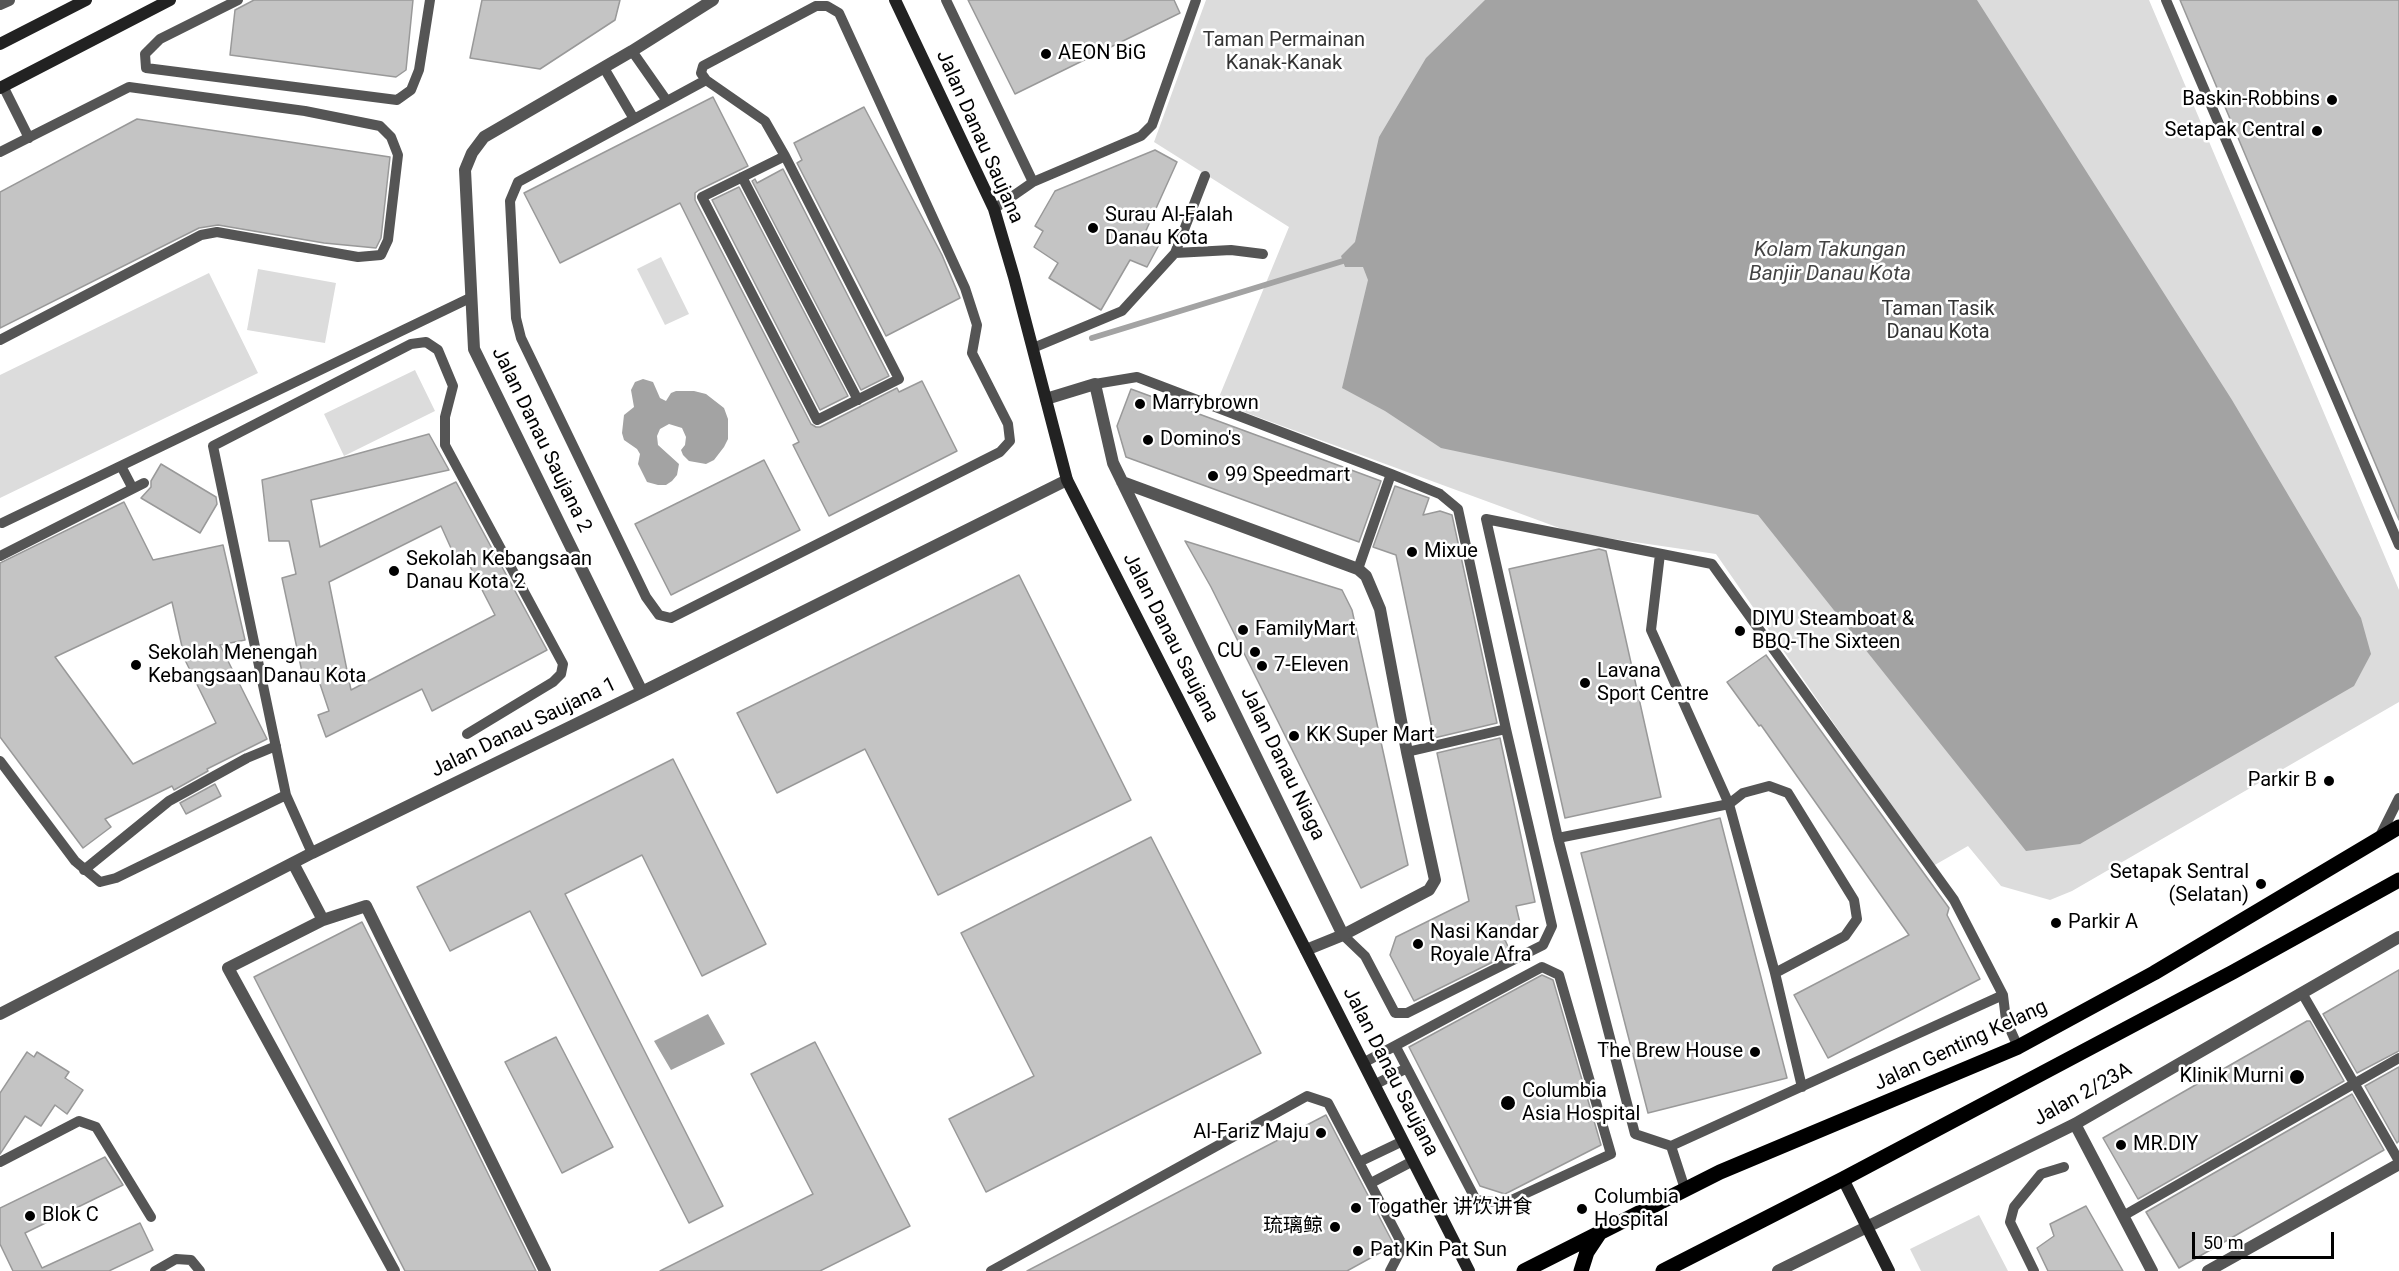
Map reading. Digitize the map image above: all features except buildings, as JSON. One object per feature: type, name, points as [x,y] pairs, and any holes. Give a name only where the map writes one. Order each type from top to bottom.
[{"type":"main road","name":"Jalan Genting Kelang","points":[[1524,1271],[1720,1172],[2018,1047],[2154,974],[2399,827]]},
{"type":"main road","points":[[1663,1271],[1843,1179],[2233,972],[2399,880]]},
{"type":"main road","points":[[1581,1271],[1587,1252],[1601,1231]]},
{"type":"street","points":[[0,4],[9,0]]},
{"type":"street","points":[[0,44],[86,0]]},
{"type":"street","points":[[2,87],[170,0]]},
{"type":"street","name":"Jalan Danau Saujana 2","points":[[642,692],[474,349],[465,170],[472,153],[484,137],[604,68],[713,0]]},
{"type":"street","name":"Jalan Danau Saujana","points":[[896,0],[994,209],[1067,480],[1468,1271]]},
{"type":"street","points":[[1046,399],[1095,384]]},
{"type":"street","name":"Jalan Danau Niaga","points":[[1095,384],[1113,462],[1122,482],[1343,935]]},
{"type":"street","name":"Jalan Danau Saujana 1","points":[[0,1014],[293,863],[1067,480]]},
{"type":"street","points":[[1122,482],[1358,569],[1366,576],[1380,609],[1407,752],[1435,880],[1429,890],[1343,935],[1306,950]]},
{"type":"street","points":[[293,863],[323,920]]},
{"type":"street","points":[[394,1271],[228,968],[323,920],[366,906],[545,1271]]},
{"type":"street","name":"Jalan 2/23A","points":[[1782,1270],[2075,1124],[2399,937]]},
{"type":"street","points":[[2075,1124],[2152,1271]]},
{"type":"street","points":[[2208,1271],[2399,1162]]},
{"type":"street","points":[[1843,1179],[1889,1271]]},
{"type":"lane","points":[[238,0],[160,39],[145,54],[146,68],[397,100],[411,90],[419,70],[430,0]]},
{"type":"lane","points":[[946,0],[1033,182]]},
{"type":"lane","points":[[994,209],[1033,182],[1141,136],[1152,125],[1196,0]]},
{"type":"lane","points":[[2166,0],[2399,545]]},
{"type":"lane","points":[[705,80],[518,182],[510,201],[516,318],[521,338],[646,597],[659,615],[671,618],[1000,452],[1010,441],[1008,424],[972,353],[977,325],[965,288],[839,13],[826,6],[816,6],[703,66],[701,74],[705,80],[765,121],[785,156],[899,379],[817,420],[702,197],[785,156]]},
{"type":"lane","points":[[632,51],[667,101]]},
{"type":"lane","points":[[604,68],[634,119]]},
{"type":"lane","points":[[2,87],[29,138]]},
{"type":"lane","points":[[0,152],[129,87],[305,111],[380,126],[391,137],[399,156],[388,240],[381,255],[358,257],[218,232],[201,235],[0,340]]},
{"type":"lane","points":[[1033,348],[1122,311],[1175,253],[1205,176]]},
{"type":"lane","points":[[742,177],[858,400]]},
{"type":"lane","points":[[1175,253],[1232,250],[1263,254]]},
{"type":"lane","points":[[2,523],[472,297]]},
{"type":"lane","points":[[312,854],[286,795],[213,446],[411,344],[426,342],[438,350],[453,386],[445,417],[445,445],[563,664],[561,674],[553,681],[467,734]]},
{"type":"lane","points":[[1095,384],[1137,377],[1391,474],[1440,495],[1458,509],[1552,926],[1543,945],[1407,1013],[1395,1013],[1365,956],[1343,935]]},
{"type":"lane","points":[[121,466],[132,488]]},
{"type":"lane","points":[[1358,569],[1391,474]]},
{"type":"lane","points":[[0,556],[144,483]]},
{"type":"lane","points":[[2003,995],[1671,1146],[1635,1134],[1558,838],[1486,519],[1712,564],[1954,900],[2003,995],[2006,1020],[2018,1047]]},
{"type":"lane","points":[[1660,554],[1651,630],[1729,804],[1775,973],[1802,1087]]},
{"type":"lane","points":[[1407,752],[1506,729]]},
{"type":"lane","points":[[84,870],[169,801],[247,758],[276,746]]},
{"type":"lane","points":[[0,761],[84,870],[100,882],[116,878],[286,795]]},
{"type":"lane","points":[[1558,838],[1729,804],[1743,793],[1769,786],[1788,793],[1854,900],[1857,919],[1845,936],[1775,973]]},
{"type":"lane","points":[[2378,840],[2399,798]]},
{"type":"lane","points":[[1363,1063],[1542,967],[1559,975],[1611,1154],[1505,1203],[1476,1200],[1396,1047]]},
{"type":"lane","points":[[2302,993],[2399,1162]]},
{"type":"lane","points":[[2123,1216],[2399,1058]]},
{"type":"lane","points":[[1374,1085],[1407,1068]]},
{"type":"lane","points":[[992,1271],[1307,1096],[1328,1103],[1402,1246],[1390,1271]]},
{"type":"lane","points":[[0,1162],[79,1121],[96,1127],[151,1217]]},
{"type":"lane","points":[[1359,1162],[1403,1141]]},
{"type":"lane","points":[[1671,1146],[1685,1189]]},
{"type":"lane","points":[[1371,1183],[1413,1161]]},
{"type":"lane","points":[[2034,1271],[2010,1222],[2014,1207],[2041,1174],[2064,1167]]},
{"type":"lane","points":[[155,1271],[176,1259],[191,1260],[200,1271]]},
{"type":"green space","name":"Kolam Takungan Banjir Danau Kota","points":[[1206,0],[2149,0],[2399,590],[2399,702],[2072,891],[2050,900],[2001,886],[1968,846],[1933,866],[1716,554],[1573,533],[1217,402],[1289,227],[1154,142]]},
{"type":"green space","points":[[661,257],[689,314],[665,325],[637,269]]},
{"type":"green space","points":[[258,269],[336,283],[325,343],[247,330]]},
{"type":"green space","points":[[209,273],[258,373],[0,498],[0,375]]},
{"type":"green space","points":[[415,370],[435,411],[344,456],[324,414]]},
{"type":"green space","points":[[1979,1215],[2008,1271],[1921,1271],[1910,1249]]},
{"type":"water","name":"Kolam Takungan Banjir Danau Kota","points":[[1485,0],[1977,0],[2232,400],[2361,618],[2371,654],[2354,686],[2080,844],[2026,851],[1758,515],[1441,448],[1385,411],[1342,388],[1368,280],[1363,267],[1345,267],[1341,256],[1355,242],[1379,137],[1426,58]]},
{"type":"water","points":[[643,379],[653,382],[660,398],[666,401],[671,393],[676,391],[706,394],[724,408],[728,419],[728,439],[714,460],[706,464],[689,461],[683,455],[681,450],[685,445],[686,437],[682,428],[669,424],[660,429],[657,436],[658,445],[679,464],[677,475],[666,485],[647,482],[638,464],[640,454],[624,440],[622,433],[624,415],[634,407],[631,390],[635,382]]},
{"type":"water","points":[[708,1014],[725,1044],[671,1070],[654,1041]]},
{"type":"waterway","points":[[1092,338],[1343,261]]},
{"type":"place","name":"AEON BiG","points":[[1046,54]]},
{"type":"place","name":"Baskin-Robbins","points":[[2332,100]]},
{"type":"place","name":"Setapak Central","points":[[2317,131]]},
{"type":"place","name":"Surau Al-Falah Danau Kota","points":[[1093,228]]},
{"type":"place","name":"Marrybrown","points":[[1140,404]]},
{"type":"place","name":"Domino's","points":[[1148,440]]},
{"type":"place","name":"99 Speedmart","points":[[1213,476]]},
{"type":"place","name":"Mixue","points":[[1412,552]]},
{"type":"place","name":"Sekolah Kebangsaan Danau Kota 2","points":[[394,571]]},
{"type":"place","name":"FamilyMart","points":[[1243,630]]},
{"type":"place","name":"DIYU Steamboat & BBQ-The Sixteen","points":[[1740,631]]},
{"type":"place","name":"CU","points":[[1255,652]]},
{"type":"place","name":"Sekolah Menengah Kebangsaan Danau Kota","points":[[136,665]]},
{"type":"place","name":"7-Eleven","points":[[1262,666]]},
{"type":"place","name":"Lavana Sport Centre","points":[[1585,683]]},
{"type":"place","name":"KK Super Mart","points":[[1294,736]]},
{"type":"place","name":"Parkir B","points":[[2329,781]]},
{"type":"place","name":"Setapak Sentral (Selatan)","points":[[2261,884]]},
{"type":"place","name":"Parkir A","points":[[2056,923]]},
{"type":"place","name":"Nasi Kandar Royale Afra","points":[[1418,944]]},
{"type":"place","name":"The Brew House","points":[[1755,1052]]},
{"type":"place","name":"Klinik Murni","points":[[2297,1077]]},
{"type":"place","name":"Columbia Asia Hospital","points":[[1508,1103]]},
{"type":"place","name":"Al-Fariz Maju","points":[[1321,1133]]},
{"type":"place","name":"MR.DIY","points":[[2121,1145]]},
{"type":"place","name":"Togather 讲饮讲食","points":[[1356,1208]]},
{"type":"place","name":"Columbia Hospital","points":[[1582,1209]]},
{"type":"place","name":"Blok C","points":[[30,1216]]},
{"type":"place","name":"琉璃鲸","points":[[1335,1227]]},
{"type":"place","name":"Pat Kin Pat Sun","points":[[1358,1251]]},
{"type":"park label","name":"Taman Permainan Kanak-Kanak","points":[[1284,52]]},
{"type":"park label","name":"Taman Tasik Danau Kota","points":[[1938,322]]}]
